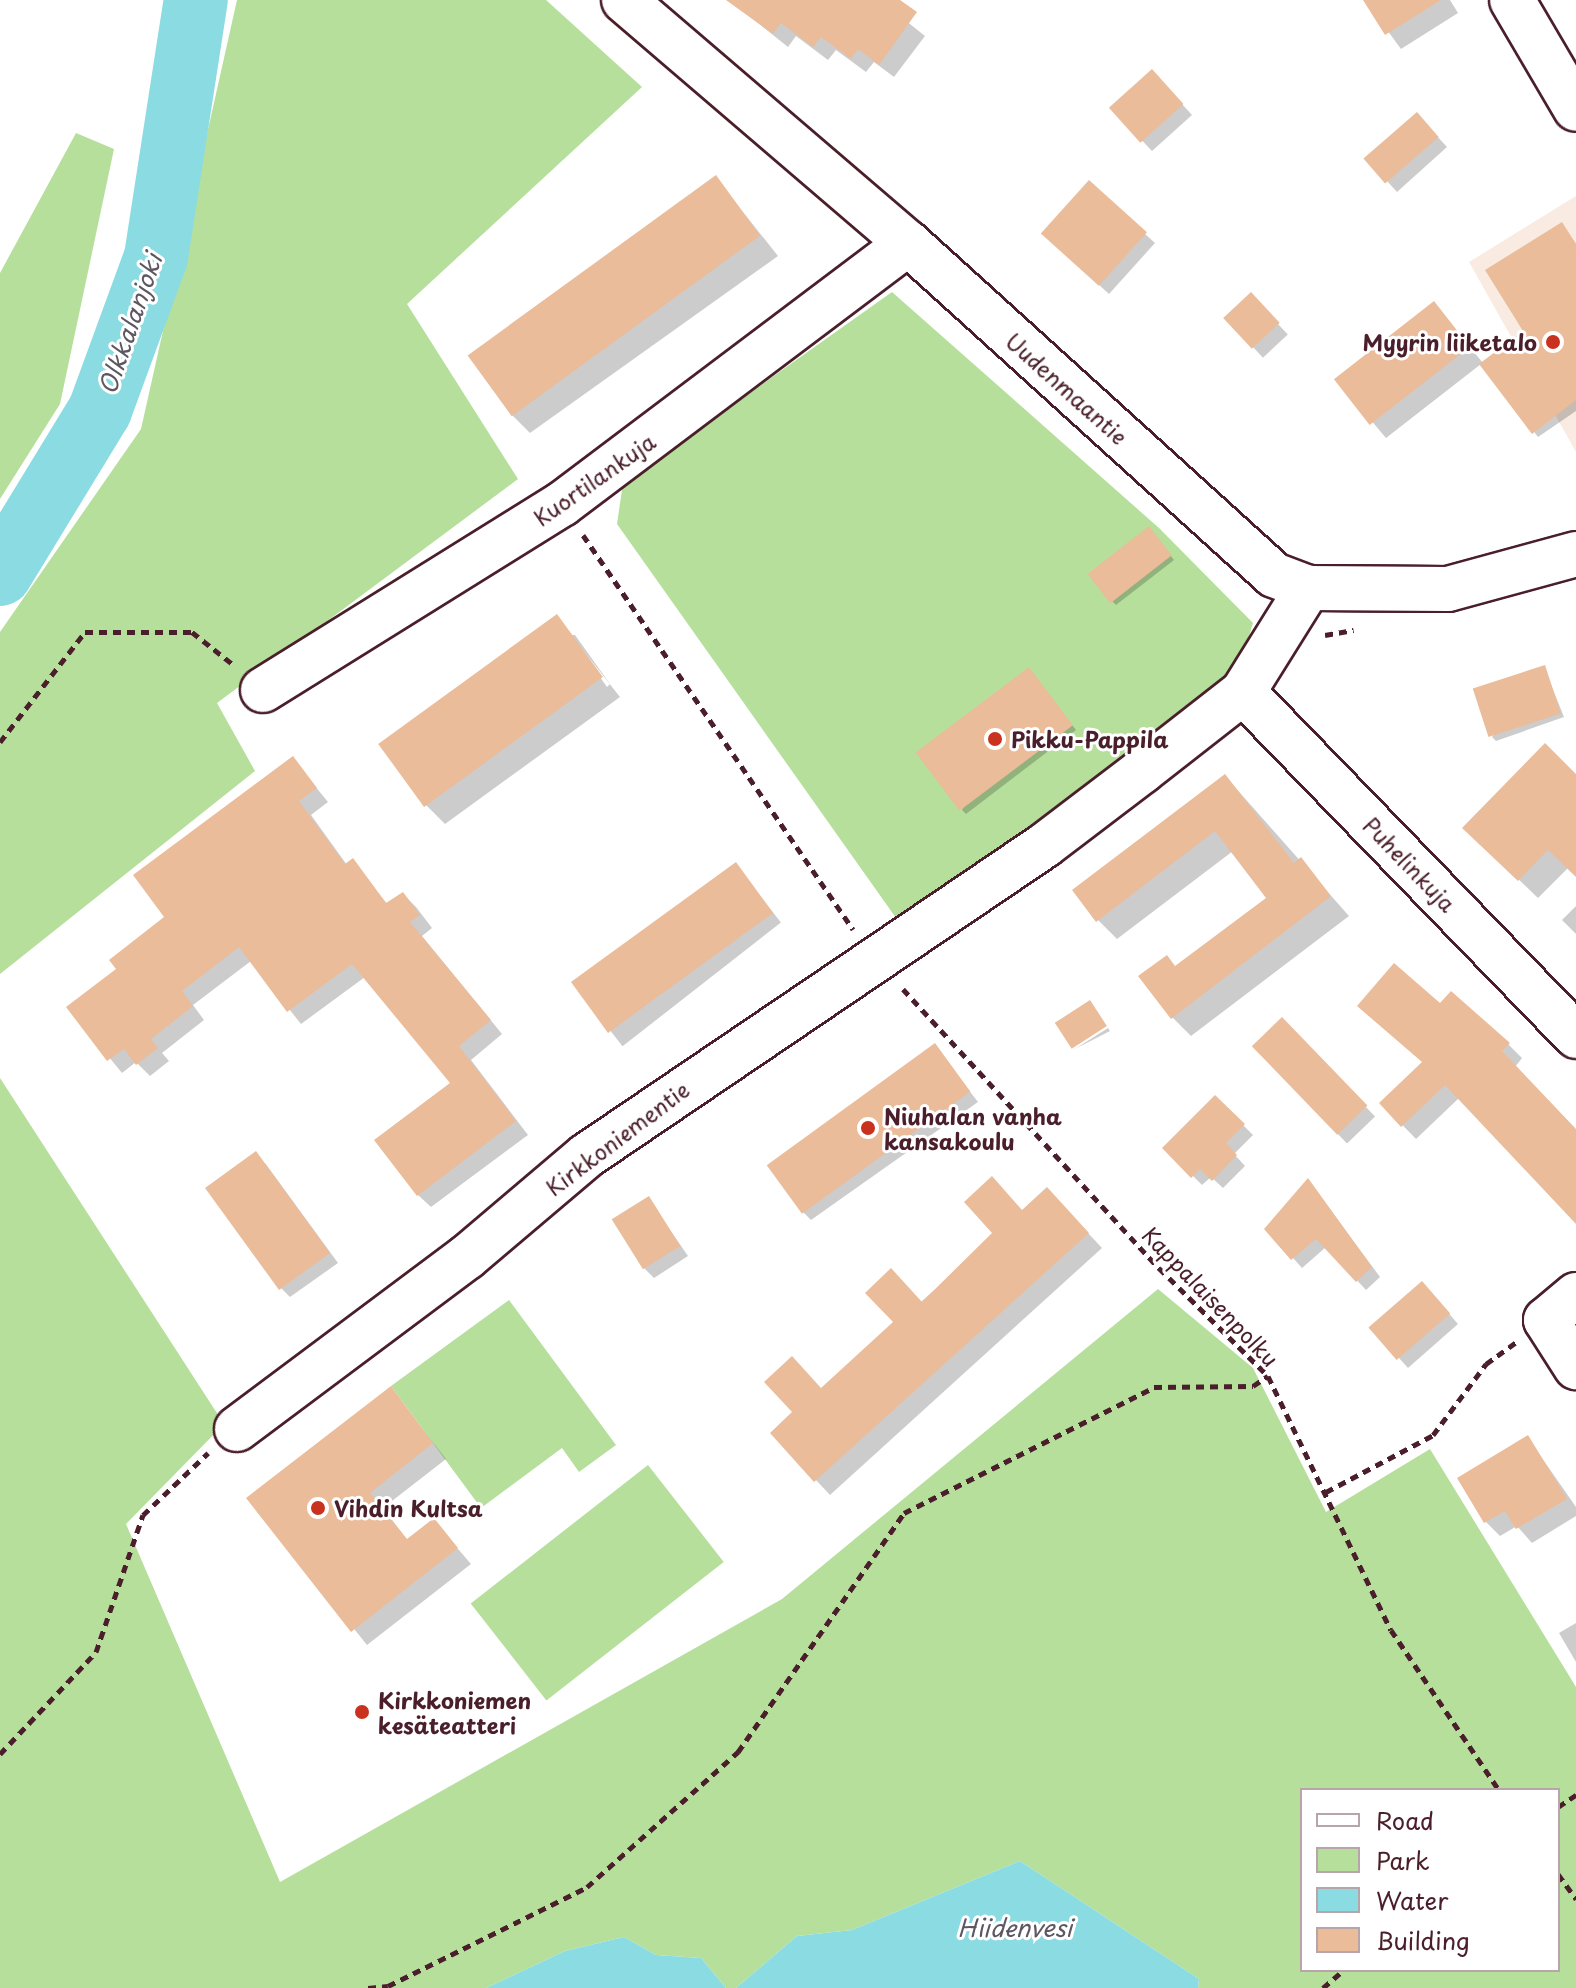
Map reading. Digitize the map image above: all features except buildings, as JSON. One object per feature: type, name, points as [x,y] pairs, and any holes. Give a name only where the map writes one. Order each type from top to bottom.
[{"type":"street","name":"Uudenmaantie","points":[[624,0],[908,243],[1274,575],[1308,588],[1448,589],[1576,554]]},
{"type":"street","points":[[1512,0],[1576,109]]},
{"type":"street","name":"Kuortilankuja","points":[[263,690],[562,504],[908,243]]},
{"type":"street","name":"Kirkkoniementie","points":[[237,1429],[467,1257],[586,1156],[1045,845],[1243,692],[1308,588]]},
{"type":"street","name":"Puhelinkuja","points":[[1243,692],[1576,1036]]},
{"type":"street","points":[[1561,1307],[1576,1367]]},
{"type":"path","name":"Kappalaisenpolku","points":[[562,504],[874,959],[1159,1268],[1268,1376],[1391,1630],[1498,1788]]},
{"type":"path","points":[[0,742],[85,632],[192,632],[263,690]]},
{"type":"path","points":[[1326,1492],[1433,1435],[1486,1364],[1561,1307]]},
{"type":"path","points":[[368,1988],[388,1986],[587,1887],[738,1752],[904,1513],[1154,1387],[1253,1386],[1268,1376]]},
{"type":"path","points":[[0,1754],[96,1652],[143,1515],[237,1429]]},
{"type":"path","points":[[1560,1877],[1576,1899]]},
{"type":"path","points":[[1323,1988],[1342,1972]]},
{"type":"shaded area","name":"Myyrin liiketalo","points":[[1576,196],[1576,452],[1469,262]]},
{"type":"green space","points":[[237,0],[546,0],[642,87],[407,304],[518,479],[217,703],[255,771],[0,974],[0,632],[141,429]]},
{"type":"green space","points":[[76,133],[114,149],[60,404],[0,499],[0,273]]},
{"type":"green space","points":[[892,292],[1159,528],[1253,623],[1234,685],[901,925],[617,524],[623,483]]},
{"type":"green space","points":[[0,1078],[224,1424],[126,1524],[280,1882],[782,1599],[1158,1289],[1253,1368],[1326,1512],[1430,1449],[1576,1687],[1576,1988],[1198,1988],[1199,1979],[1020,1861],[852,1930],[797,1936],[736,1988],[726,1988],[701,1958],[656,1955],[624,1937],[565,1951],[486,1988],[0,1988]]},
{"type":"green space","points":[[509,1300],[616,1445],[579,1472],[562,1448],[481,1508],[391,1386]]},
{"type":"green space","points":[[648,1465],[724,1562],[546,1700],[471,1604]]},
{"type":"water","name":"Hiidenvesi","points":[[1020,1861],[1199,1979],[1198,1988],[736,1988],[797,1936],[852,1930]]},
{"type":"water","points":[[624,1937],[656,1955],[701,1958],[726,1988],[486,1988],[565,1951]]},
{"type":"waterway","name":"Olkkalanjoki","points":[[0,574],[100,410],[156,257],[196,0]]},
{"type":"place","name":"Myyrin liiketalo","points":[[1553,342]]},
{"type":"place","name":"Pikku-Pappila","points":[[995,739]]},
{"type":"place","name":"Niuhalan vanha kansakoulu","points":[[868,1128]]},
{"type":"place","name":"Vihdin Kultsa","points":[[318,1508]]},
{"type":"place","name":"Kirkkoniemen kesäteatteri","points":[[362,1712]]}]
